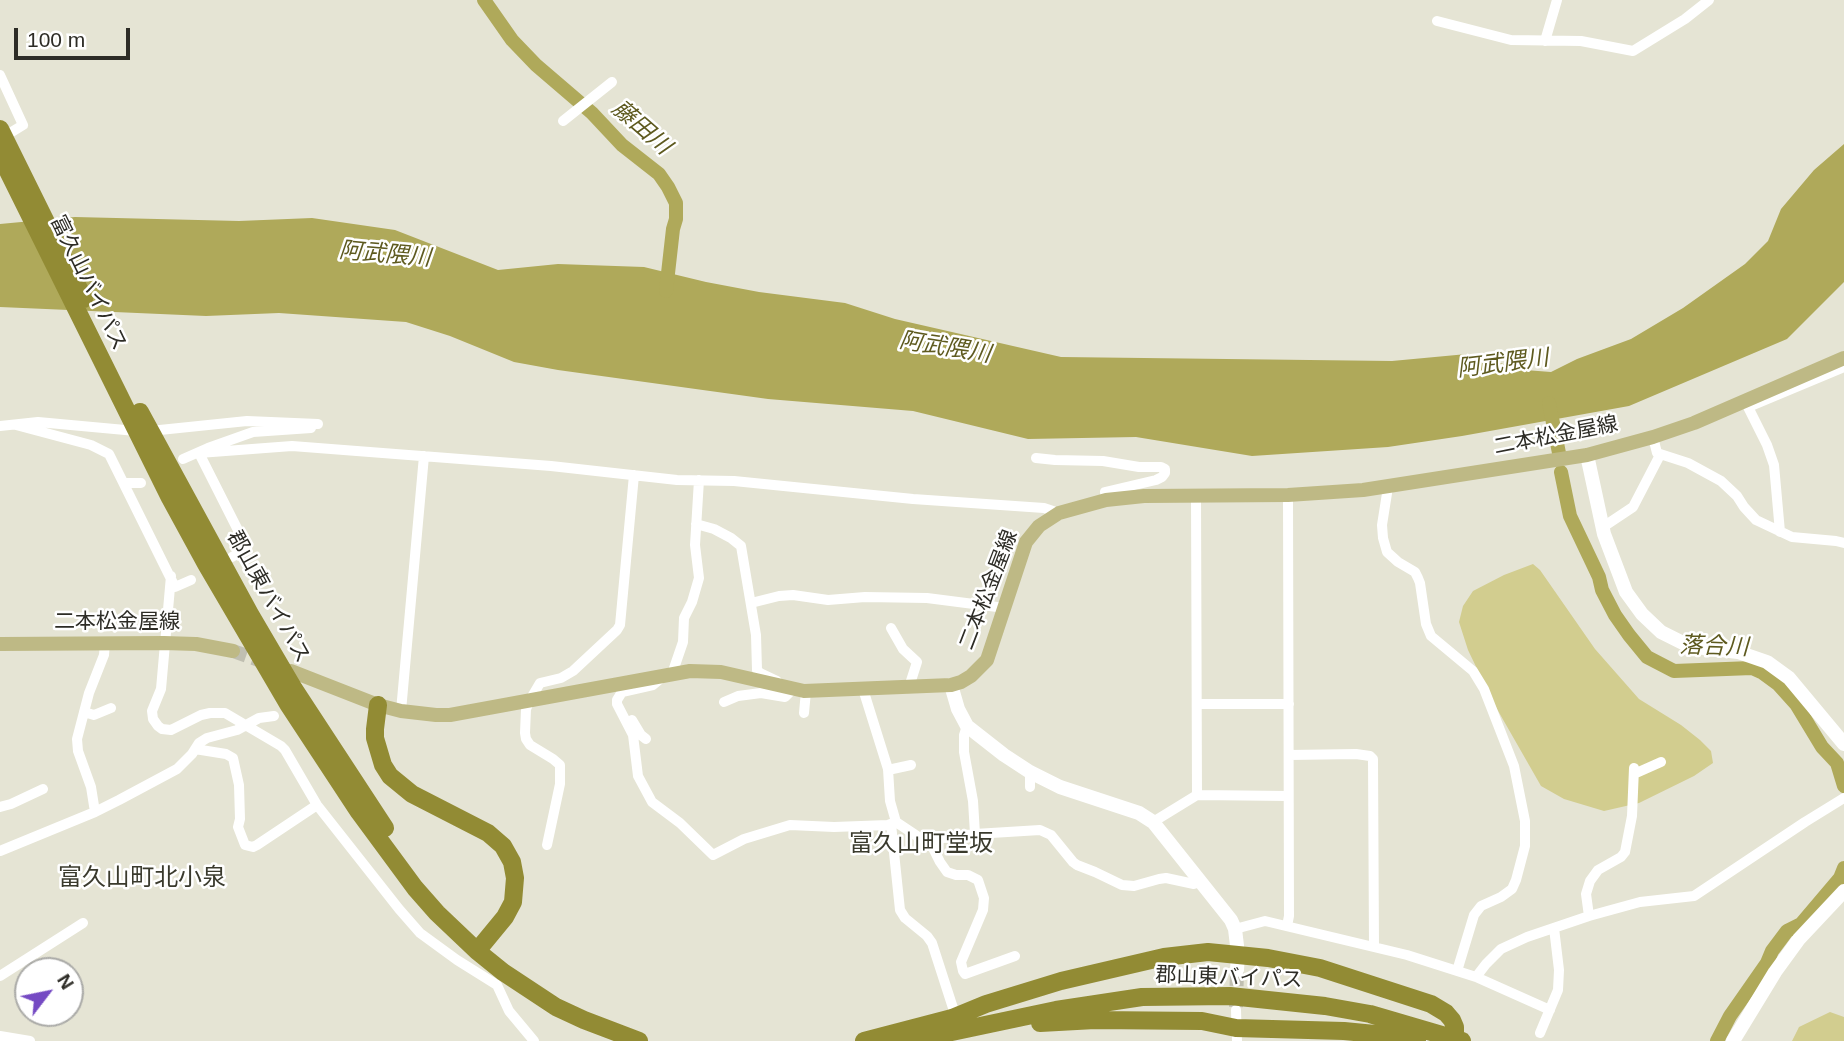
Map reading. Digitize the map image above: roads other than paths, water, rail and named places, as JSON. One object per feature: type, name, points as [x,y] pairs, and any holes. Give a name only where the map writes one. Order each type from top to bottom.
[{"type":"highway","points":[[5,131],[20,184]]},
{"type":"highway","name":"富久山バイパス","points":[[0,155],[20,184],[139,422]]},
{"type":"highway","name":"郡山東バイパス","points":[[139,422],[206,564],[253,646],[327,765],[415,888],[437,913],[532,992],[584,1020],[639,1041]]},
{"type":"highway","points":[[379,705],[376,738],[383,765],[390,776],[412,794],[488,833],[503,846],[512,862],[515,878],[513,902],[505,917],[479,949]]},
{"type":"highway","points":[[864,1041],[952,1018],[1022,992],[1164,957],[1208,952],[1237,962],[1268,958],[1320,968],[1431,1004],[1446,1013],[1459,1040]]},
{"type":"highway","name":"郡山東バイパス","points":[[909,1041],[1056,1010],[1142,997],[1230,996],[1325,1006],[1370,1014],[1459,1040]]},
{"type":"highway","points":[[943,1041],[1049,1021],[1096,1020],[1202,1021],[1236,1026],[1344,1031],[1417,1041]]},
{"type":"main road","name":"二本松金屋線","points":[[291,671],[379,705],[401,711],[450,715],[690,671],[721,672],[794,689],[951,685],[971,676],[987,660],[1026,542],[1039,526],[1059,513],[1106,500],[1144,496],[1288,495],[1363,490],[1587,455],[1653,437],[1747,404],[1844,358]]},
{"type":"main road","name":"二本松金屋線","points":[[0,644],[164,643],[196,644],[233,651]]},
{"type":"street","points":[[1545,41],[1557,0]]},
{"type":"street","points":[[1437,21],[1511,40],[1581,41],[1633,51],[1685,19],[1709,0]]},
{"type":"street","points":[[0,75],[22,121],[22,127],[5,131]]},
{"type":"street","points":[[565,120],[610,83]]},
{"type":"street","points":[[1780,532],[1774,465],[1747,404],[1844,367]]},
{"type":"street","points":[[0,426],[38,422],[247,421],[318,424],[313,428],[253,432],[183,459]]},
{"type":"street","points":[[16,425],[91,445],[109,454],[175,587],[191,580]]},
{"type":"street","points":[[1653,437],[1660,456],[1688,463],[1721,481],[1756,520],[1792,537],[1844,543]]},
{"type":"street","points":[[199,453],[292,446],[677,480],[734,481],[913,499],[1044,508],[1059,513]]},
{"type":"street","points":[[199,453],[247,548],[233,557]]},
{"type":"street","points":[[1587,455],[1615,566],[1626,592],[1651,624],[1685,644],[1738,652],[1767,662],[1789,678],[1844,744]]},
{"type":"street","points":[[401,711],[424,456]]},
{"type":"street","points":[[1603,527],[1633,508],[1660,456]]},
{"type":"street","points":[[1036,458],[1103,461],[1165,469],[1162,477],[1156,480],[1105,492],[1106,500]]},
{"type":"street","points":[[547,845],[561,769],[557,762],[530,745],[526,739],[526,709],[540,682],[573,671],[620,625],[634,475]]},
{"type":"street","points":[[699,480],[695,545],[699,578],[684,618],[683,642],[666,675],[656,684],[625,691],[620,694],[617,704],[633,735],[638,776],[646,794],[713,855],[744,839],[790,825],[834,827],[893,823],[930,842],[947,872],[968,875],[978,880],[984,898],[983,910],[961,962],[965,974],[1014,956]]},
{"type":"street","points":[[124,483],[141,483]]},
{"type":"street","points":[[1388,486],[1382,525],[1387,552],[1415,572],[1431,636],[1473,671],[1484,689],[1514,766],[1525,821],[1525,846],[1512,889],[1481,906],[1474,915],[1457,971]]},
{"type":"street","points":[[1196,495],[1197,795]]},
{"type":"street","points":[[1287,926],[1288,495]]},
{"type":"street","points":[[696,524],[714,529],[741,546],[757,635],[757,670],[794,689],[804,713]]},
{"type":"street","points":[[170,576],[161,689],[152,710],[153,719],[158,726],[167,730],[176,729],[201,715],[225,713],[285,750],[317,805],[420,933],[497,985],[509,1011],[534,1041]]},
{"type":"street","points":[[751,603],[793,595],[828,600],[865,597],[937,598],[1005,608]]},
{"type":"street","points":[[891,628],[903,649],[917,662],[909,687]]},
{"type":"street","points":[[96,812],[77,745],[89,693],[104,655],[105,643]]},
{"type":"street","points":[[951,685],[958,709],[967,726],[1004,755],[1060,787],[1139,813],[1153,822],[1225,910],[1235,929],[1237,962]]},
{"type":"street","points":[[724,702],[738,696],[761,693],[785,696],[794,689]]},
{"type":"street","points":[[863,689],[888,770],[900,909],[905,918],[922,930],[932,943],[953,1008]]},
{"type":"street","points":[[1197,704],[1289,704]]},
{"type":"street","points":[[84,712],[94,715],[111,708]]},
{"type":"street","points":[[621,711],[646,738]]},
{"type":"street","points":[[0,851],[96,812],[177,769],[199,743],[207,738],[237,730],[258,718],[274,716]]},
{"type":"street","points":[[967,726],[964,752],[973,801],[975,834]]},
{"type":"street","points":[[195,749],[226,754],[233,758],[239,785],[238,827],[245,845],[257,845],[317,805]]},
{"type":"street","points":[[1289,755],[1356,754],[1373,759],[1374,947]]},
{"type":"street","points":[[1589,916],[1587,894],[1590,881],[1598,870],[1625,852],[1632,816],[1634,771],[1661,762]]},
{"type":"street","points":[[888,770],[911,765]]},
{"type":"street","points":[[1030,772],[1030,787]]},
{"type":"street","points":[[0,807],[43,789]]},
{"type":"street","points":[[1153,822],[1197,795],[1287,796]]},
{"type":"street","points":[[1476,977],[1501,949],[1527,937],[1640,902],[1694,896],[1844,798]]},
{"type":"street","points":[[930,842],[975,834],[1045,831],[1077,865],[1122,885],[1134,886],[1167,878],[1194,884],[1201,881]]},
{"type":"street","points":[[1733,1041],[1799,939],[1844,891]]},
{"type":"street","points":[[1235,929],[1261,922],[1407,955],[1476,977],[1550,1010]]},
{"type":"street","points":[[0,976],[83,923]]},
{"type":"street","points":[[1540,1033],[1558,990],[1554,928]]},
{"type":"street","points":[[0,1036],[30,1041]]},
{"type":"water","name":"阿武隈川","points":[[1844,144],[1844,282],[1787,339],[1629,406],[1388,447],[1252,456],[1136,437],[1028,439],[913,411],[768,399],[514,362],[450,336],[406,322],[279,313],[206,316],[0,307],[0,224],[75,217],[239,221],[312,218],[395,230],[498,270],[558,264],[644,267],[759,292],[845,303],[895,319],[1061,357],[1392,361],[1467,354],[1525,370],[1551,372],[1577,359],[1631,339],[1683,308],[1745,264],[1768,241],[1781,209],[1814,170]]},
{"type":"waterway","name":"藤田川","points":[[484,0],[512,40],[536,65],[592,113],[622,145],[659,174],[668,187],[676,203],[676,219],[666,291]]},
{"type":"waterway","name":"落合川","points":[[1549,403],[1559,453]]},
{"type":"waterway","name":"落合川","points":[[1561,472],[1570,516],[1599,577],[1602,590],[1615,615],[1647,657],[1674,671],[1752,668],[1763,673],[1778,684],[1796,704],[1822,747],[1837,763],[1844,786]]},
{"type":"waterway","name":"落合川","points":[[1717,1041],[1772,951],[1787,931],[1801,924],[1840,878],[1844,868]]},
{"type":"tunnel","points":[[233,651],[267,663]]},
{"type":"tunnel","points":[[1236,1007],[1237,970]]},
{"type":"district","name":"富久山町堂坂","points":[[921,844]]},
{"type":"district","name":"富久山町北小泉","points":[[142,878]]}]
